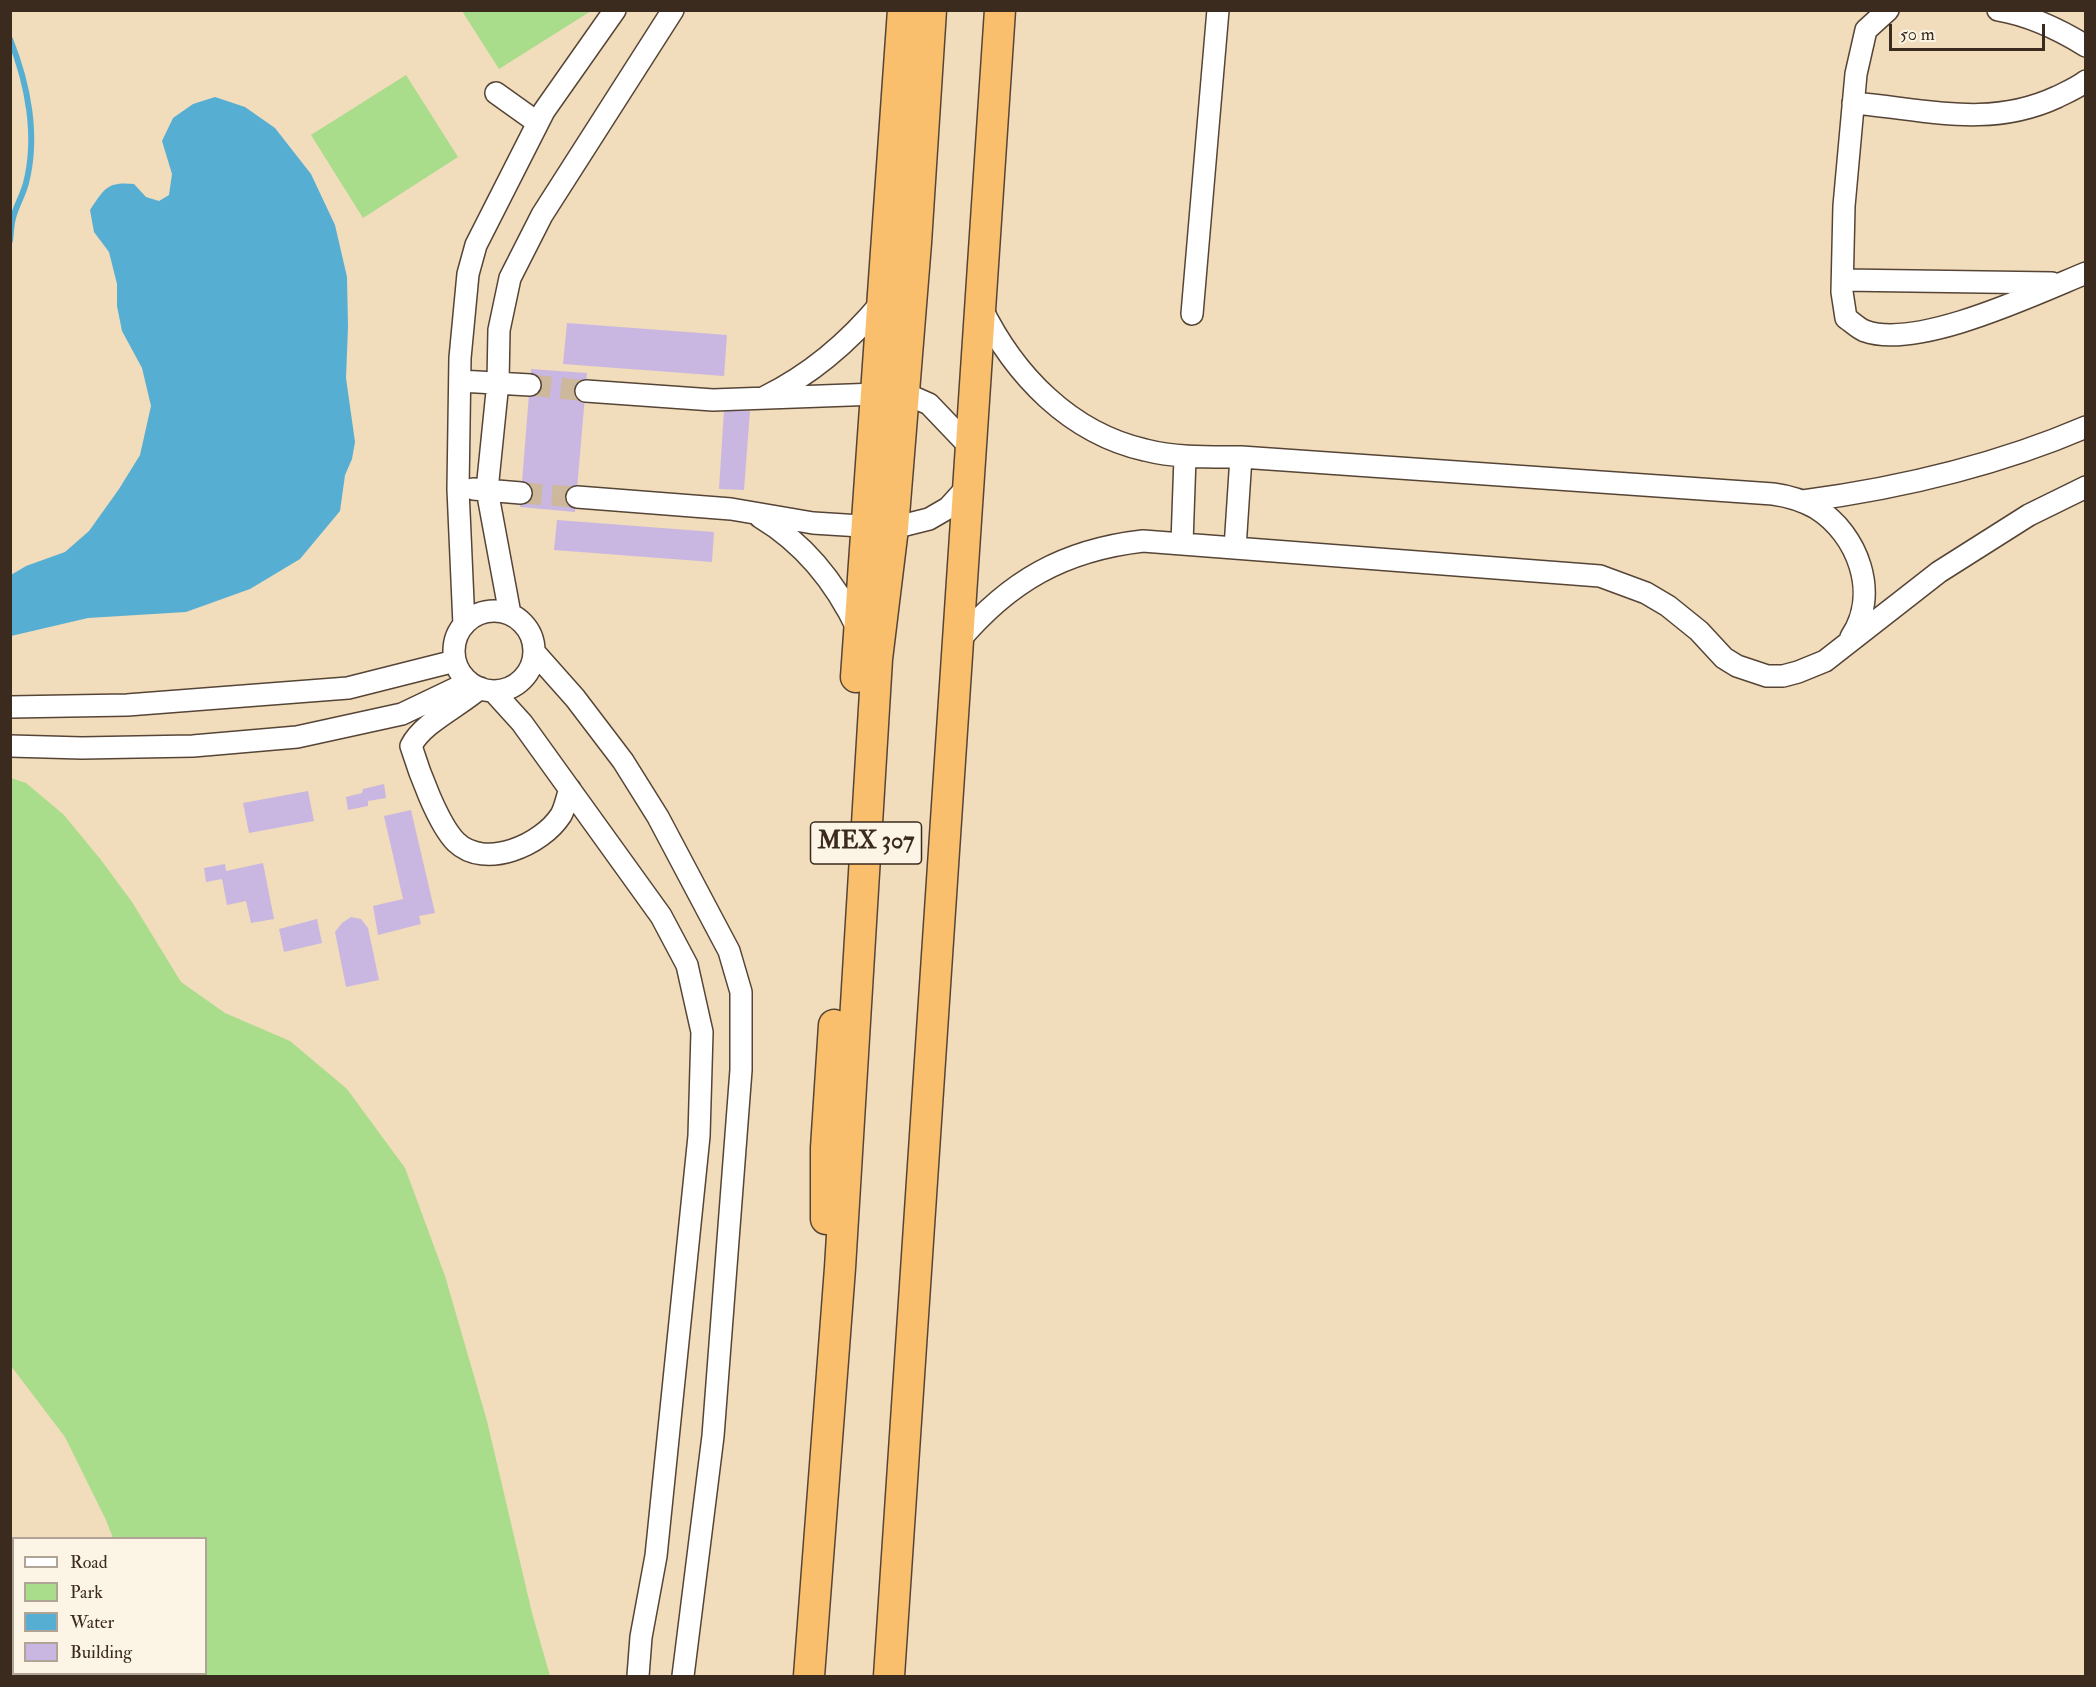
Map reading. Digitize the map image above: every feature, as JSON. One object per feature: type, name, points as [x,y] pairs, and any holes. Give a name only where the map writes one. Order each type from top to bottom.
[{"type":"highway","points":[[890,393],[882,302],[903,10]]},
{"type":"highway","points":[[840,1268],[826,1229],[825,1178],[859,633],[880,527],[890,393],[931,10]]},
{"type":"highway","name":"MEX 307","points":[[889,1677],[1000,10]]},
{"type":"highway","name":"MEX 307","points":[[809,1677],[840,1268],[877,659],[880,527]]},
{"type":"street","points":[[464,625],[458,489],[460,358],[468,274],[476,245],[544,111],[615,10]]},
{"type":"street","points":[[510,614],[487,490],[498,382],[499,330],[510,278],[542,214],[673,10]]},
{"type":"street","points":[[1192,314],[1218,10]]},
{"type":"street","points":[[1888,10],[1866,30],[1856,74],[1844,206],[1842,292],[1846,318],[1864,331],[1890,336],[1922,332],[1961,323],[2085,273]]},
{"type":"street","points":[[1998,10],[2017,14],[2075,39],[2085,46]]},
{"type":"street","points":[[1853,104],[1982,116],[2011,113],[2045,102],[2078,87],[2085,81]]},
{"type":"street","points":[[495,93],[538,123]]},
{"type":"street","points":[[1843,279],[2062,283]]},
{"type":"street","points":[[758,400],[825,360],[864,323],[882,302]]},
{"type":"street","points":[[980,305],[997,337],[1017,367],[1033,385],[1072,417],[1119,442],[1145,450],[1185,457],[1241,457],[1773,494],[1803,501],[1831,519],[1852,547],[1859,563],[1863,580],[1863,608],[1860,621],[1846,645]]},
{"type":"street","points":[[460,381],[530,385]]},
{"type":"street","points":[[586,391],[713,400],[890,393],[929,404],[971,447]]},
{"type":"street","points":[[1803,501],[1858,494],[1966,470],[2019,453],[2085,427]]},
{"type":"street","points":[[1182,543],[1185,457]]},
{"type":"street","points":[[1235,548],[1241,457]]},
{"type":"street","points":[[577,497],[752,512],[813,523],[880,527],[929,519],[948,508],[968,486]]},
{"type":"street","points":[[958,642],[976,620],[1005,594],[1046,568],[1093,549],[1143,540],[1600,576],[1623,583],[1653,597],[1684,618],[1724,658],[1751,673],[1783,676],[1825,661],[1901,600],[1975,548],[2030,515],[2085,487]]},
{"type":"street","points":[[458,489],[521,493]]},
{"type":"street","points":[[752,512],[788,536],[819,566],[834,586],[859,633]]},
{"type":"street","points":[[10,746],[82,748],[193,746],[297,737],[402,714],[480,687],[511,687],[526,676],[532,665],[535,653],[534,641],[529,629],[521,620],[498,611],[473,616],[457,636],[454,648],[455,661],[460,672],[480,687],[522,723],[661,916],[687,965],[702,1032],[699,1136],[656,1556],[641,1637],[638,1677]]},
{"type":"street","points":[[535,653],[575,698],[616,752],[658,817],[729,951],[741,992],[741,1070],[713,1436],[683,1677]]},
{"type":"street","points":[[10,707],[127,705],[348,688],[455,661]]},
{"type":"street","points":[[480,687],[467,699],[421,730],[411,746],[444,826],[458,844],[481,855],[509,852],[539,838],[561,815],[570,789]]},
{"type":"green space","points":[[462,11],[591,11],[499,69]]},
{"type":"green space","points":[[406,75],[458,157],[363,218],[311,135]]},
{"type":"green space","points":[[11,778],[26,783],[64,815],[132,902],[181,982],[225,1013],[290,1041],[347,1089],[405,1168],[445,1276],[487,1421],[532,1613],[550,1676],[166,1676],[207,1675],[207,1537],[113,1537],[65,1437],[11,1366]]},
{"type":"water","points":[[215,97],[245,107],[275,128],[311,174],[335,225],[347,277],[346,378],[355,442],[352,459],[345,475],[340,511],[300,559],[250,589],[186,612],[88,618],[11,636],[11,575],[26,566],[65,552],[89,531],[140,455],[151,406],[142,368],[122,331],[117,306],[117,284],[109,252],[94,232],[90,210],[103,192],[112,185],[134,184],[146,197],[159,201],[169,195],[172,174],[162,141],[173,118],[193,104]]},
{"type":"building","points":[[567,323],[727,335],[724,376],[563,364]]},
{"type":"building","points":[[531,369],[587,373],[575,512],[520,507]]},
{"type":"building","points":[[724,410],[750,411],[744,490],[719,489]]},
{"type":"building","points":[[557,520],[714,532],[712,562],[554,550]]},
{"type":"building","points":[[384,784],[386,798],[368,801],[368,806],[348,810],[346,797],[362,793],[363,789]]},
{"type":"building","points":[[308,791],[314,821],[249,833],[243,803]]},
{"type":"building","points":[[411,810],[435,913],[419,916],[421,924],[378,935],[373,906],[403,899],[384,816]]},
{"type":"building","points":[[263,863],[274,919],[251,923],[246,901],[227,905],[222,879],[206,882],[204,868],[225,864],[226,871]]},
{"type":"building","points":[[351,917],[361,919],[368,928],[379,980],[346,987],[335,932]]},
{"type":"building","points":[[317,919],[322,943],[284,952],[279,929]]},
{"type":"waterway","points":[[10,39],[22,74],[31,129],[26,183],[13,218],[10,241]]},
{"type":"tunnel","points":[[530,385],[586,391]]},
{"type":"tunnel","points":[[521,493],[577,497]]}]
